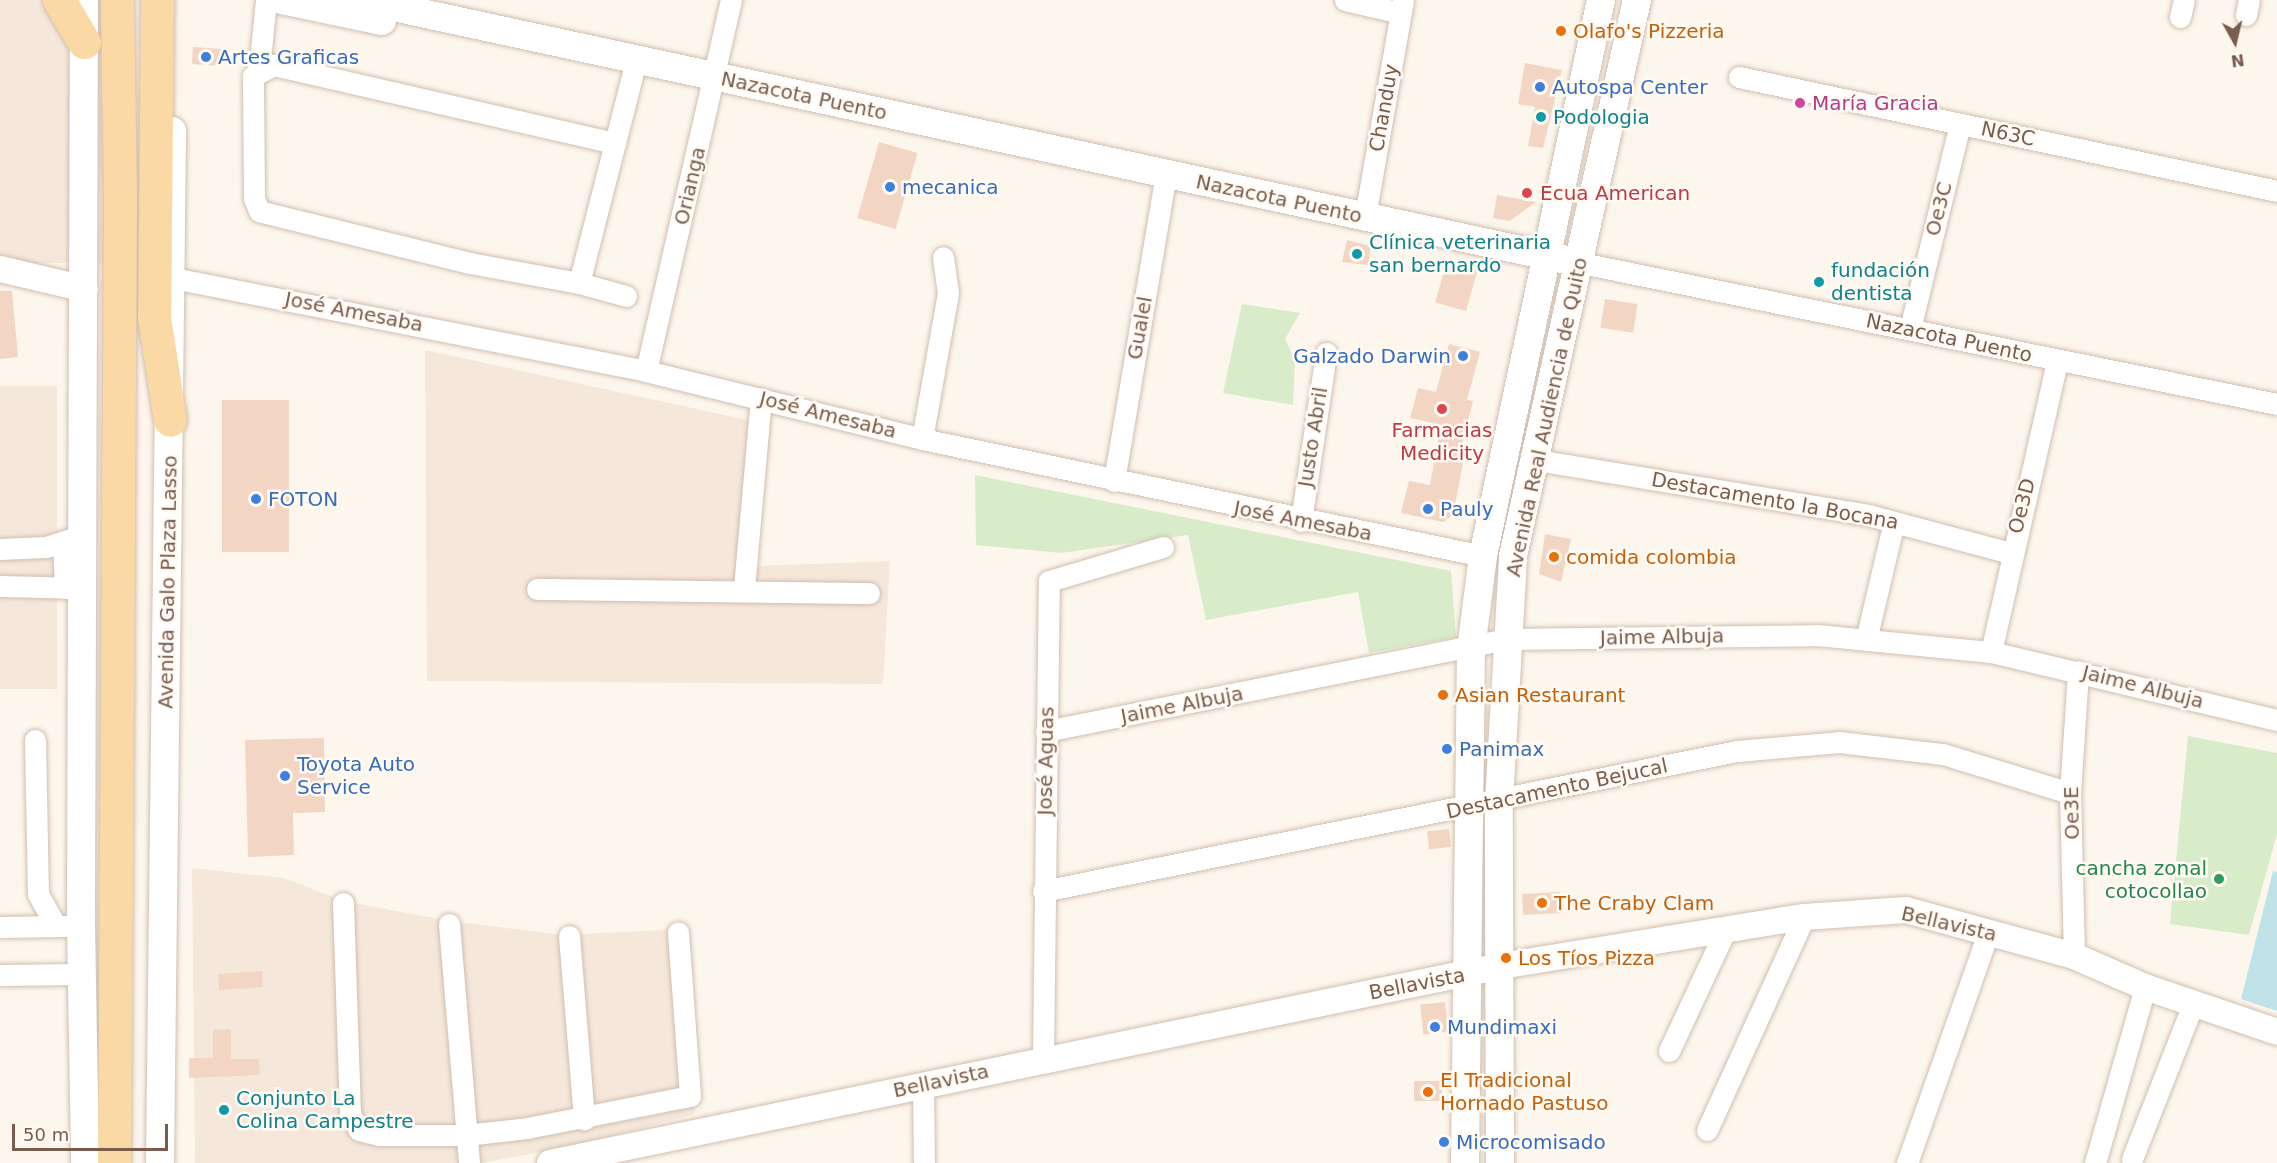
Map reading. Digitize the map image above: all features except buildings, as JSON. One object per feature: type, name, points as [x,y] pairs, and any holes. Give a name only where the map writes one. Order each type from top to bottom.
[{"type":"main road","points":[[59,0],[84,42]]},
{"type":"main road","points":[[84,0],[85,289],[73,538],[68,925],[83,974],[85,1163]]},
{"type":"main road","points":[[114,1163],[120,196],[117,0]]},
{"type":"main road","name":"Avenida Galo Plaza Lasso","points":[[132,1163],[136,0]]},
{"type":"main road","points":[[158,0],[154,317],[170,420]]},
{"type":"main road","name":"Avenida Galo Plaza Lasso","points":[[160,1163],[173,278],[171,0]]},
{"type":"main road","points":[[282,0],[520,50],[565,46]]},
{"type":"main road","name":"Nazacota Puento","points":[[361,0],[1166,176],[1581,262]]},
{"type":"main road","name":"Nazacota Puento","points":[[427,0],[526,25],[565,46]]},
{"type":"main road","name":"Avenida Real Audiencia de Quito","points":[[1466,1163],[1468,974],[1466,808],[1471,649],[1483,556],[1601,0]]},
{"type":"main road","name":"Avenida Real Audiencia de Quito","points":[[1500,1163],[1502,966],[1498,802],[1505,639],[1513,556],[1537,460],[1637,0]]},
{"type":"street","points":[[266,0],[259,69],[252,82],[254,198],[259,211],[470,263],[579,283],[626,296]]},
{"type":"street","name":"Orianga","points":[[646,371],[731,0]]},
{"type":"street","points":[[1345,0],[1402,7]]},
{"type":"street","name":"Chanduy","points":[[1365,216],[1402,7]]},
{"type":"street","points":[[579,283],[636,61]]},
{"type":"street","points":[[259,69],[274,65],[615,143]]},
{"type":"street","name":"N63C","points":[[1739,77],[2277,191]]},
{"type":"street","name":"Oe3C","points":[[1910,329],[1960,124]]},
{"type":"street","name":"Gualel","points":[[1114,481],[1166,176]]},
{"type":"street","points":[[922,439],[948,293],[943,257]]},
{"type":"street","name":"Nazacota Puento","points":[[1581,262],[2057,361],[2277,404]]},
{"type":"street","points":[[0,269],[85,289]]},
{"type":"street","name":"José Amesaba","points":[[173,278],[646,371],[922,439],[1300,521],[1483,556]]},
{"type":"street","name":"Justo Abril","points":[[1300,521],[1326,353]]},
{"type":"street","name":"Oe3D","points":[[1991,652],[2011,553],[2057,361]]},
{"type":"street","points":[[744,588],[761,399]]},
{"type":"street","name":"Destacamento la Bocana","points":[[1537,460],[1894,522],[2011,553]]},
{"type":"street","points":[[1866,640],[1894,522]]},
{"type":"street","points":[[0,549],[73,538]]},
{"type":"street","name":"José Aguas","points":[[1042,1059],[1049,581],[1163,548]]},
{"type":"street","points":[[0,586],[74,588]]},
{"type":"street","points":[[537,589],[744,588],[869,593]]},
{"type":"street","name":"Jaime Albuja","points":[[1046,731],[1471,649],[1505,639],[1817,635],[1991,652],[2277,720]]},
{"type":"street","name":"Oe3E","points":[[2074,956],[2070,793],[2078,671]]},
{"type":"street","points":[[35,740],[38,894],[68,925]]},
{"type":"street","name":"Destacamento Bejucal","points":[[1043,891],[1498,802],[1737,751],[1839,742],[1943,754],[2070,793]]},
{"type":"street","points":[[343,903],[350,1114],[359,1130],[379,1135],[466,1135],[584,1119],[690,1096],[678,932]]},
{"type":"street","name":"Bellavista","points":[[550,1163],[1042,1059],[1502,966],[1804,917],[1906,910],[2074,956],[2145,987],[2277,1032]]},
{"type":"street","points":[[1707,1130],[1804,917]]},
{"type":"street","points":[[449,924],[469,1163]]},
{"type":"street","points":[[0,927],[68,925]]},
{"type":"street","points":[[1668,1052],[1725,931]]},
{"type":"street","points":[[1906,1163],[1988,933]]},
{"type":"street","points":[[569,936],[584,1119]]},
{"type":"street","points":[[0,975],[83,974]]},
{"type":"street","points":[[2094,1163],[2145,987]]},
{"type":"street","points":[[2132,1159],[2193,1004]]},
{"type":"street","points":[[922,1085],[924,1163]]},
{"type":"shaded area","points":[[0,0],[107,0],[107,263],[0,263]]},
{"type":"shaded area","points":[[425,350],[761,423],[754,566],[890,561],[883,684],[427,681]]},
{"type":"shaded area","points":[[0,386],[57,386],[57,689],[0,689]]},
{"type":"shaded area","name":"Conjunto La Colina Campestre","points":[[192,868],[284,878],[343,901],[450,921],[563,935],[681,929],[695,1114],[571,1146],[483,1163],[195,1163]]},
{"type":"green space","points":[[1242,304],[1300,313],[1285,339],[1295,360],[1293,405],[1223,393]]},
{"type":"green space","points":[[975,475],[1451,571],[1456,637],[1369,653],[1358,592],[1206,620],[1188,535],[1061,553],[976,545]]},
{"type":"green space","name":"cancha zonal cotocollao","points":[[2188,736],[2277,753],[2277,834],[2249,935],[2170,924]]},
{"type":"water","points":[[2273,871],[2277,872],[2277,1011],[2241,999]]},
{"type":"place","name":"Olafo's Pizzeria","points":[[1561,31]]},
{"type":"place","name":"Artes Graficas","points":[[206,57]]},
{"type":"place","name":"Autospa Center","points":[[1540,87]]},
{"type":"place","name":"María Gracia","points":[[1800,103]]},
{"type":"place","name":"Podologia","points":[[1541,117]]},
{"type":"place","name":"mecanica","points":[[890,187]]},
{"type":"place","name":"Ecua American","points":[[1527,193]]},
{"type":"place","name":"Clínica veterinaria san bernardo","points":[[1357,254]]},
{"type":"place","name":"fundación dentista","points":[[1819,282]]},
{"type":"place","name":"Galzado Darwin","points":[[1463,356]]},
{"type":"place","name":"Farmacias Medicity","points":[[1442,409]]},
{"type":"place","name":"FOTON","points":[[256,499]]},
{"type":"place","name":"Pauly","points":[[1428,509]]},
{"type":"place","name":"comida colombia","points":[[1554,557]]},
{"type":"place","name":"Asian Restaurant","points":[[1443,695]]},
{"type":"place","name":"Panimax","points":[[1447,749]]},
{"type":"place","name":"Toyota Auto Service","points":[[285,776]]},
{"type":"place","name":"cancha zonal cotocollao","points":[[2219,879]]},
{"type":"place","name":"The Craby Clam","points":[[1542,903]]},
{"type":"place","name":"Los Tíos Pizza","points":[[1506,958]]},
{"type":"place","name":"Mundimaxi","points":[[1435,1027]]},
{"type":"place","name":"El Tradicional Hornado Pastuso","points":[[1428,1092]]},
{"type":"place","name":"Conjunto La Colina Campestre","points":[[224,1110]]},
{"type":"place","name":"Microcomisado","points":[[1444,1142]]}]
